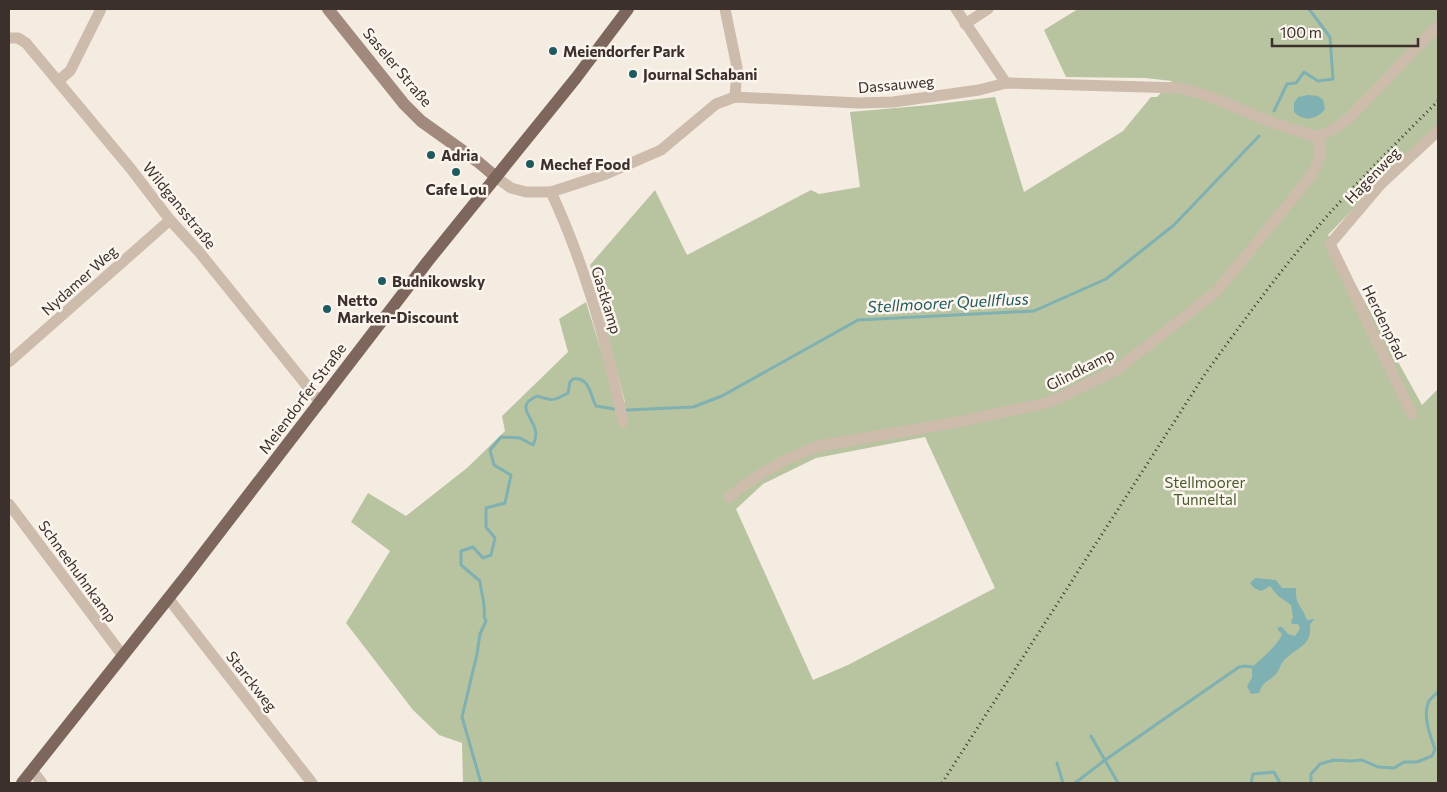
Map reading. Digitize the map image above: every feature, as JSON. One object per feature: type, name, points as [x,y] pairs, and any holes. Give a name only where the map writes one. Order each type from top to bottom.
[{"type":"main road","name":"Meiendorfer Straße","points":[[22,783],[322,401],[428,261],[576,78],[628,9]]},
{"type":"street","points":[[58,81],[70,71],[101,9]]},
{"type":"street","name":"Saseler Straße","points":[[328,9],[404,104],[421,121],[496,177]]},
{"type":"street","points":[[725,9],[737,67],[736,97]]},
{"type":"street","points":[[956,9],[1006,83]]},
{"type":"street","points":[[965,24],[988,9]]},
{"type":"street","points":[[1318,136],[1337,128],[1350,117],[1438,26]]},
{"type":"street","name":"Wildgansstraße","points":[[9,38],[18,38],[26,43],[131,169],[170,220],[200,253],[316,397],[322,401]]},
{"type":"street","name":"Dassauweg","points":[[496,177],[507,186],[517,190],[551,192],[606,174],[661,150],[716,104],[736,97],[859,104],[893,102],[979,90],[1006,83],[1181,88],[1211,97],[1300,133],[1318,136]]},
{"type":"street","name":"Hagenweg","points":[[1330,244],[1381,184],[1438,131]]},
{"type":"street","name":"Glindkamp","points":[[729,496],[751,480],[785,460],[819,446],[958,422],[1050,402],[1115,371],[1216,292],[1308,180],[1318,164],[1322,152],[1318,136]]},
{"type":"street","name":"Gastkamp","points":[[551,192],[579,258],[610,364],[623,422]]},
{"type":"street","name":"Nydamer Weg","points":[[9,362],[170,220]]},
{"type":"street","name":"Herdenpfad","points":[[1330,244],[1412,414]]},
{"type":"street","name":"Schneehuhnkamp","points":[[9,504],[123,656]]},
{"type":"street","name":"Starckweg","points":[[168,598],[312,783]]},
{"type":"street","points":[[32,770],[42,783]]},
{"type":"green space","name":"Stellmoorer Tunneltal","points":[[1078,9],[1438,9],[1438,125],[1397,163],[1328,235],[1422,405],[1438,389],[1438,783],[463,783],[462,743],[439,735],[413,710],[346,623],[390,551],[351,522],[368,493],[406,516],[467,468],[505,431],[502,416],[568,352],[559,319],[586,302],[608,373],[616,407],[625,402],[590,265],[655,190],[687,255],[811,190],[819,194],[860,187],[850,112],[995,97],[1024,192],[1123,131],[1151,97],[1157,97],[1172,81],[1145,78],[1066,77],[1044,30]],"holes":[[[925,437],[995,588],[848,665],[813,680],[736,509],[763,484],[816,458]]]},
{"type":"water","points":[[1318,96],[1323,100],[1325,109],[1318,116],[1306,118],[1294,112],[1294,103],[1298,97]]},
{"type":"water","points":[[1255,578],[1276,580],[1282,588],[1296,588],[1298,602],[1307,620],[1315,619],[1310,624],[1309,638],[1306,643],[1282,663],[1277,673],[1264,683],[1259,693],[1251,694],[1247,686],[1252,678],[1252,667],[1278,642],[1282,634],[1278,627],[1282,627],[1288,634],[1295,636],[1300,629],[1298,624],[1292,624],[1291,622],[1293,617],[1291,605],[1278,596],[1270,586],[1261,591],[1254,588],[1250,583]]},
{"type":"waterway","name":"Stellmoorer Quellfluss","points":[[1274,111],[1287,84],[1296,83],[1304,72],[1318,81],[1333,79],[1330,37],[1309,9]]},
{"type":"waterway","name":"Stellmoorer Quellfluss","points":[[627,410],[693,407],[722,396],[858,320],[1034,311],[1106,279],[1174,225],[1259,136]]},
{"type":"waterway","name":"Stellmoorer Quellfluss","points":[[481,783],[462,717],[480,634],[486,621],[480,581],[461,565],[461,551],[473,547],[483,558],[491,555],[495,538],[486,527],[486,508],[505,503],[511,475],[494,465],[490,450],[501,437],[520,438],[533,445],[536,437],[535,429],[526,411],[529,401],[537,396],[546,399],[559,398],[568,393],[570,382],[573,379],[579,379],[586,384],[596,406],[614,409]]},
{"type":"waterway","points":[[1075,783],[1239,667],[1252,667]]},
{"type":"waterway","points":[[1311,783],[1311,774],[1320,764],[1334,760],[1362,760],[1378,767],[1394,768],[1404,762],[1417,762],[1432,756],[1435,749],[1426,712],[1429,701],[1438,692]]},
{"type":"waterway","points":[[1091,736],[1118,783]]},
{"type":"waterway","points":[[1057,763],[1063,783]]},
{"type":"waterway","points":[[1251,783],[1253,774],[1274,772],[1280,783]]},
{"type":"railway","points":[[942,783],[1205,374],[1265,292],[1312,233],[1438,101]]},
{"type":"place","name":"Meiendorfer Park","points":[[553,51]]},
{"type":"place","name":"Journal Schabani","points":[[633,74]]},
{"type":"place","name":"Adria","points":[[431,155]]},
{"type":"place","name":"Mechef Food","points":[[530,164]]},
{"type":"place","name":"Cafe Lou","points":[[456,172]]},
{"type":"place","name":"Budnikowsky","points":[[382,281]]},
{"type":"place","name":"Netto Marken-Discount","points":[[327,309]]}]
